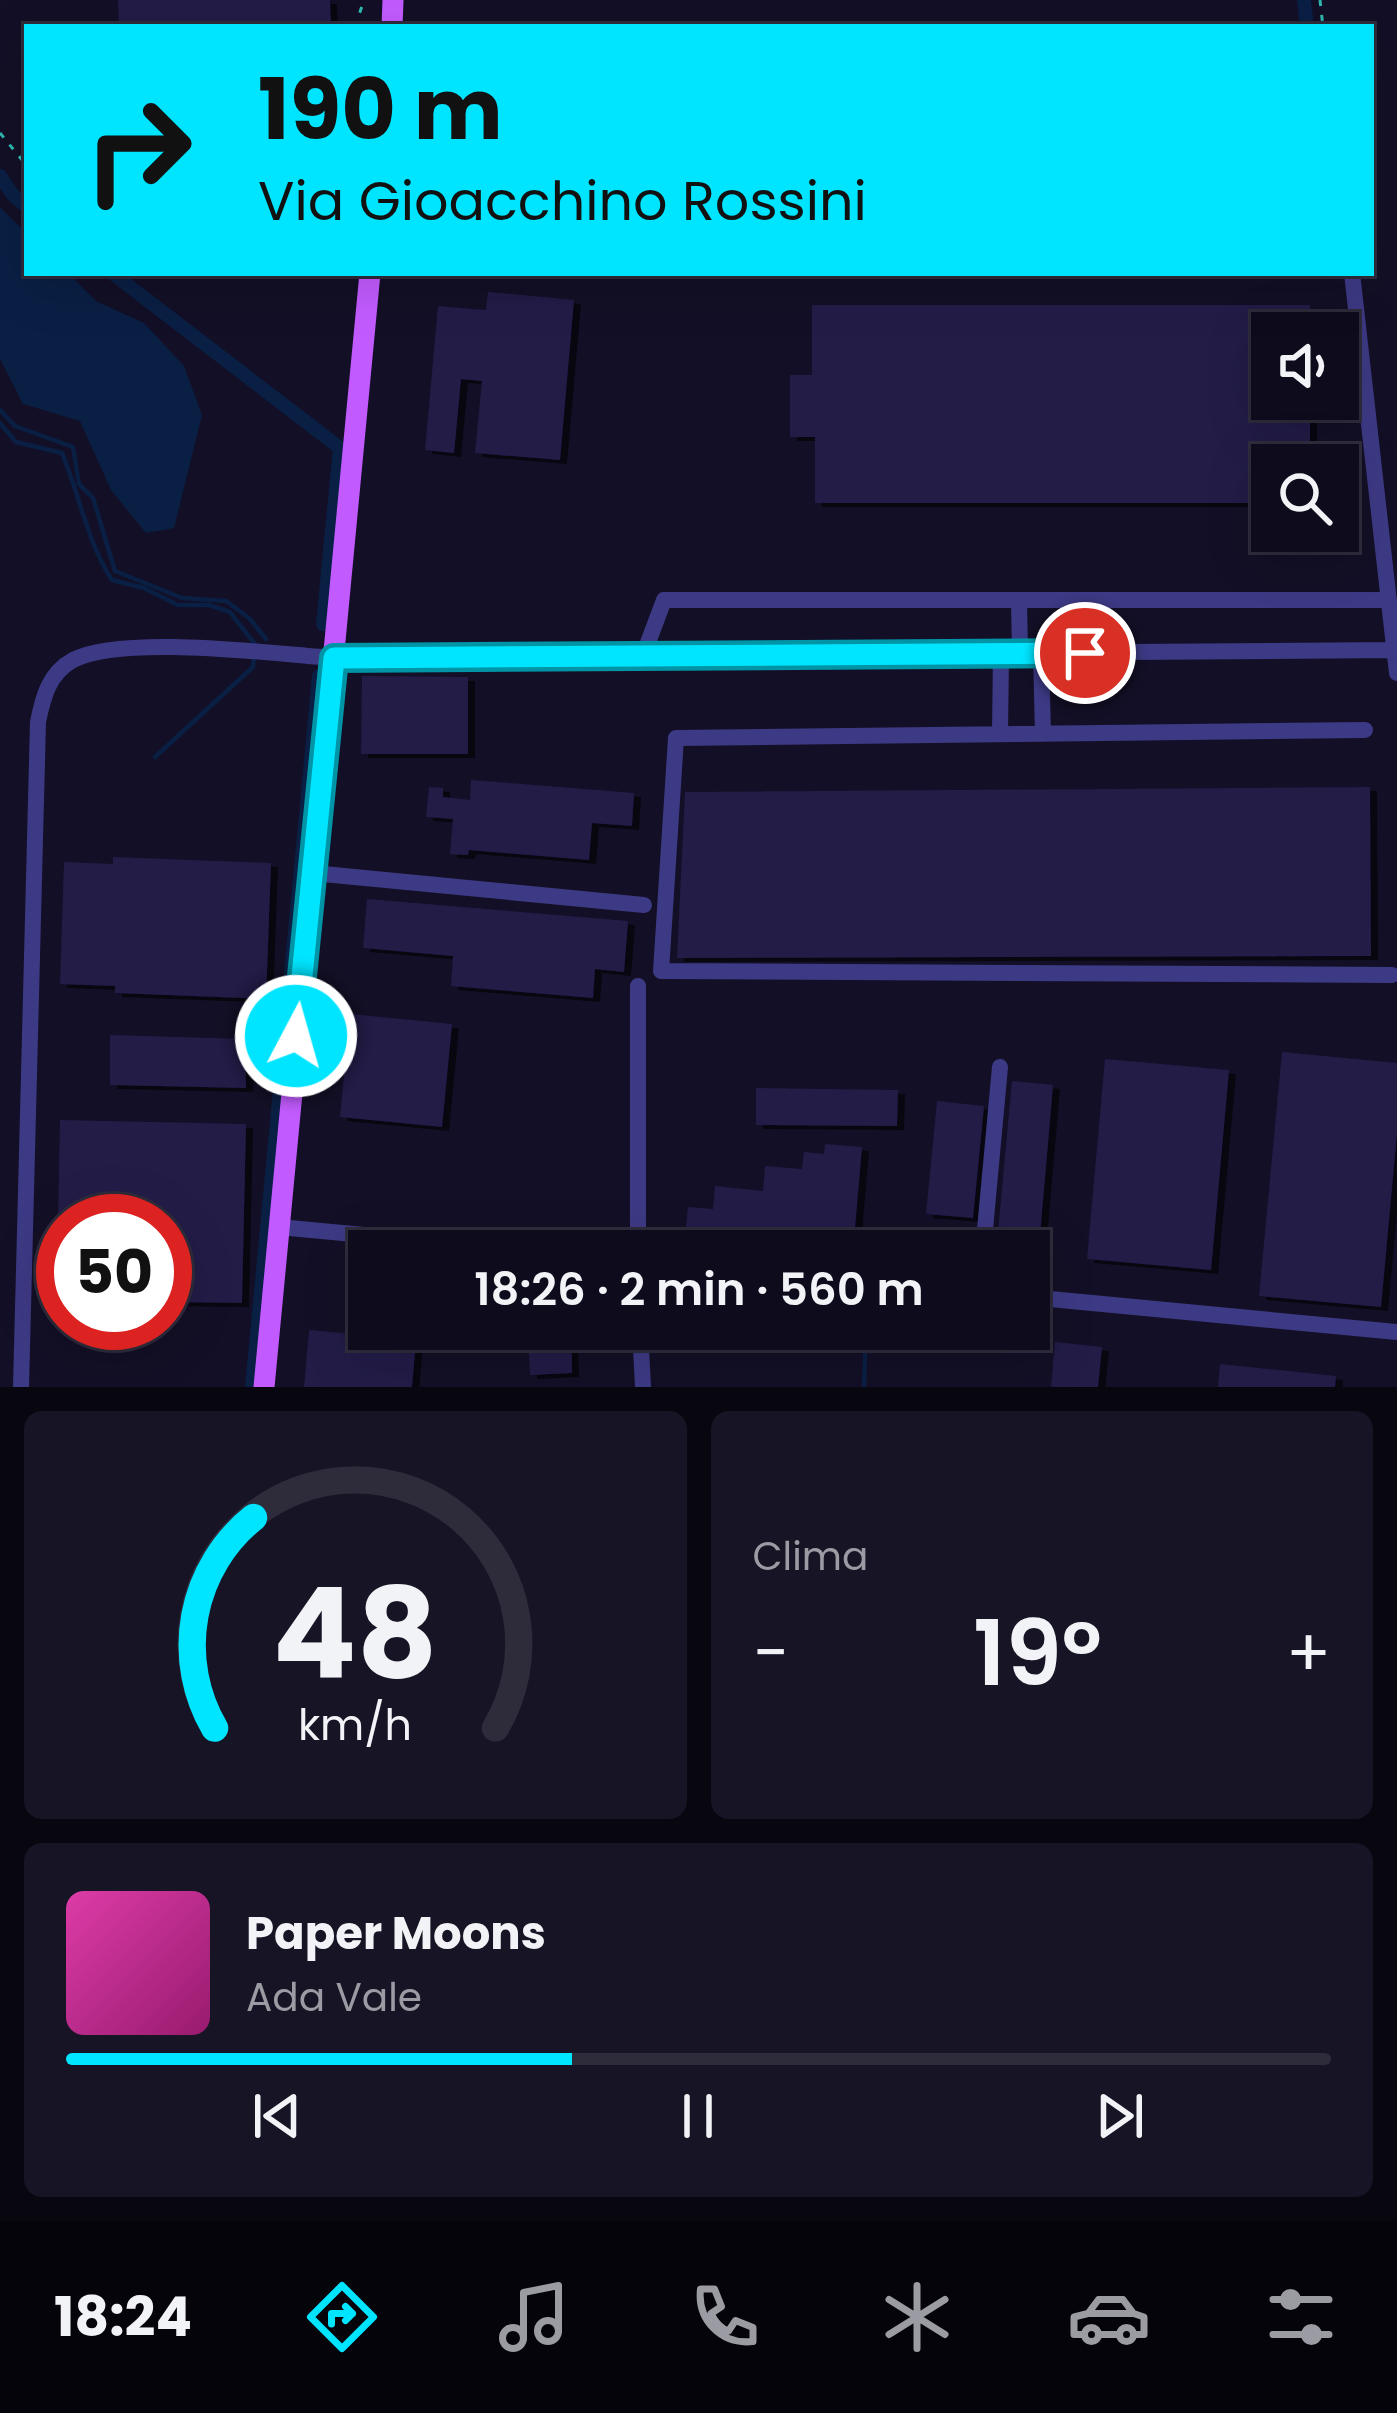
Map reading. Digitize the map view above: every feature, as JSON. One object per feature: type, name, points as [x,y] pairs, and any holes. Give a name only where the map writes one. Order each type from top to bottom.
[{"type":"main road","points":[[265,1387],[370,276]]},
{"type":"street","points":[[1352,276],[1397,674]]},
{"type":"street","points":[[644,656],[664,600],[1389,600]]},
{"type":"street","points":[[1000,734],[1019,600]]},
{"type":"street","points":[[21,1387],[38,722],[43,694],[70,661],[104,648],[334,658],[1394,650]]},
{"type":"street","points":[[1041,653],[1043,734]]},
{"type":"street","points":[[1365,730],[676,738],[662,971],[1393,974]]},
{"type":"street","points":[[313,873],[644,904]]},
{"type":"street","points":[[638,986],[638,1230]]},
{"type":"street","points":[[985,1230],[1000,1067]]},
{"type":"street","points":[[279,1227],[348,1233]]},
{"type":"street","points":[[1050,1299],[1397,1331]]},
{"type":"street","points":[[641,1350],[643,1387]]},
{"type":"path","points":[[0,133],[24,162]]},
{"type":"water","points":[[0,207],[24,231],[24,276],[71,276],[96,301],[144,323],[184,366],[202,415],[174,528],[146,533],[111,490],[80,421],[23,404],[0,359]]},
{"type":"building","points":[[118,0],[330,0],[331,24],[119,24]]},
{"type":"building","points":[[488,292],[574,300],[560,460],[475,453],[482,381],[461,379],[454,453],[425,450],[438,306],[486,310]]},
{"type":"building","points":[[812,305],[1310,305],[1310,312],[1251,312],[1251,420],[1310,420],[1310,444],[1251,444],[1251,503],[815,503],[815,437],[790,437],[790,375],[812,375]]},
{"type":"building","points":[[362,676],[468,677],[468,754],[361,754]]},
{"type":"building","points":[[471,780],[634,793],[632,826],[592,823],[589,860],[469,850],[468,855],[450,854],[453,819],[426,817],[429,787],[443,788],[443,797],[470,800]]},
{"type":"building","points":[[1370,787],[1371,956],[677,958],[685,792]]},
{"type":"building","points":[[113,857],[271,863],[266,999],[115,993],[115,986],[60,984],[64,862],[113,864]]},
{"type":"building","points":[[367,899],[628,921],[624,972],[595,969],[593,998],[451,986],[453,956],[363,948]]},
{"type":"building","points":[[350,1014],[452,1024],[442,1127],[340,1117]]},
{"type":"building","points":[[110,1035],[245,1039],[246,1088],[110,1085]]},
{"type":"building","points":[[1282,1052],[1397,1063],[1397,1133],[1381,1307],[1259,1296]]},
{"type":"building","points":[[1105,1059],[1229,1070],[1211,1270],[1087,1259]]},
{"type":"building","points":[[1012,1081],[1053,1085],[1040,1230],[998,1230]]},
{"type":"building","points":[[756,1088],[898,1090],[897,1126],[756,1125]]},
{"type":"building","points":[[937,1101],[984,1106],[973,1218],[926,1214]]},
{"type":"building","points":[[60,1120],[246,1124],[242,1303],[192,1302],[192,1194],[59,1194]]},
{"type":"building","points":[[825,1144],[862,1147],[855,1230],[686,1230],[688,1207],[713,1209],[715,1186],[763,1191],[765,1166],[802,1169],[804,1152],[824,1154]]},
{"type":"building","points":[[309,1330],[348,1334],[348,1350],[415,1350],[412,1387],[304,1387]]},
{"type":"building","points":[[1055,1342],[1102,1347],[1098,1387],[1051,1387]]},
{"type":"building","points":[[529,1350],[571,1350],[572,1373],[530,1375]]},
{"type":"building","points":[[1220,1364],[1336,1376],[1335,1387],[1218,1387]]},
{"type":"waterway","points":[[1304,0],[1307,24]]},
{"type":"waterway","points":[[0,176],[24,204]]},
{"type":"waterway","points":[[116,276],[340,448],[323,624]]},
{"type":"waterway","points":[[0,410],[15,426],[73,447],[79,484],[93,498],[115,571],[182,598],[226,601],[266,639]]},
{"type":"waterway","points":[[0,423],[16,442],[62,453],[90,534],[112,580],[144,588],[178,605],[209,605],[230,612],[255,644]]},
{"type":"waterway","points":[[155,757],[253,667],[254,655]]},
{"type":"waterway","points":[[252,1387],[319,676]]},
{"type":"waterway","points":[[864,1387],[865,1350]]},
{"type":"route","points":[[296,1036],[334,658],[1085,653]]}]
